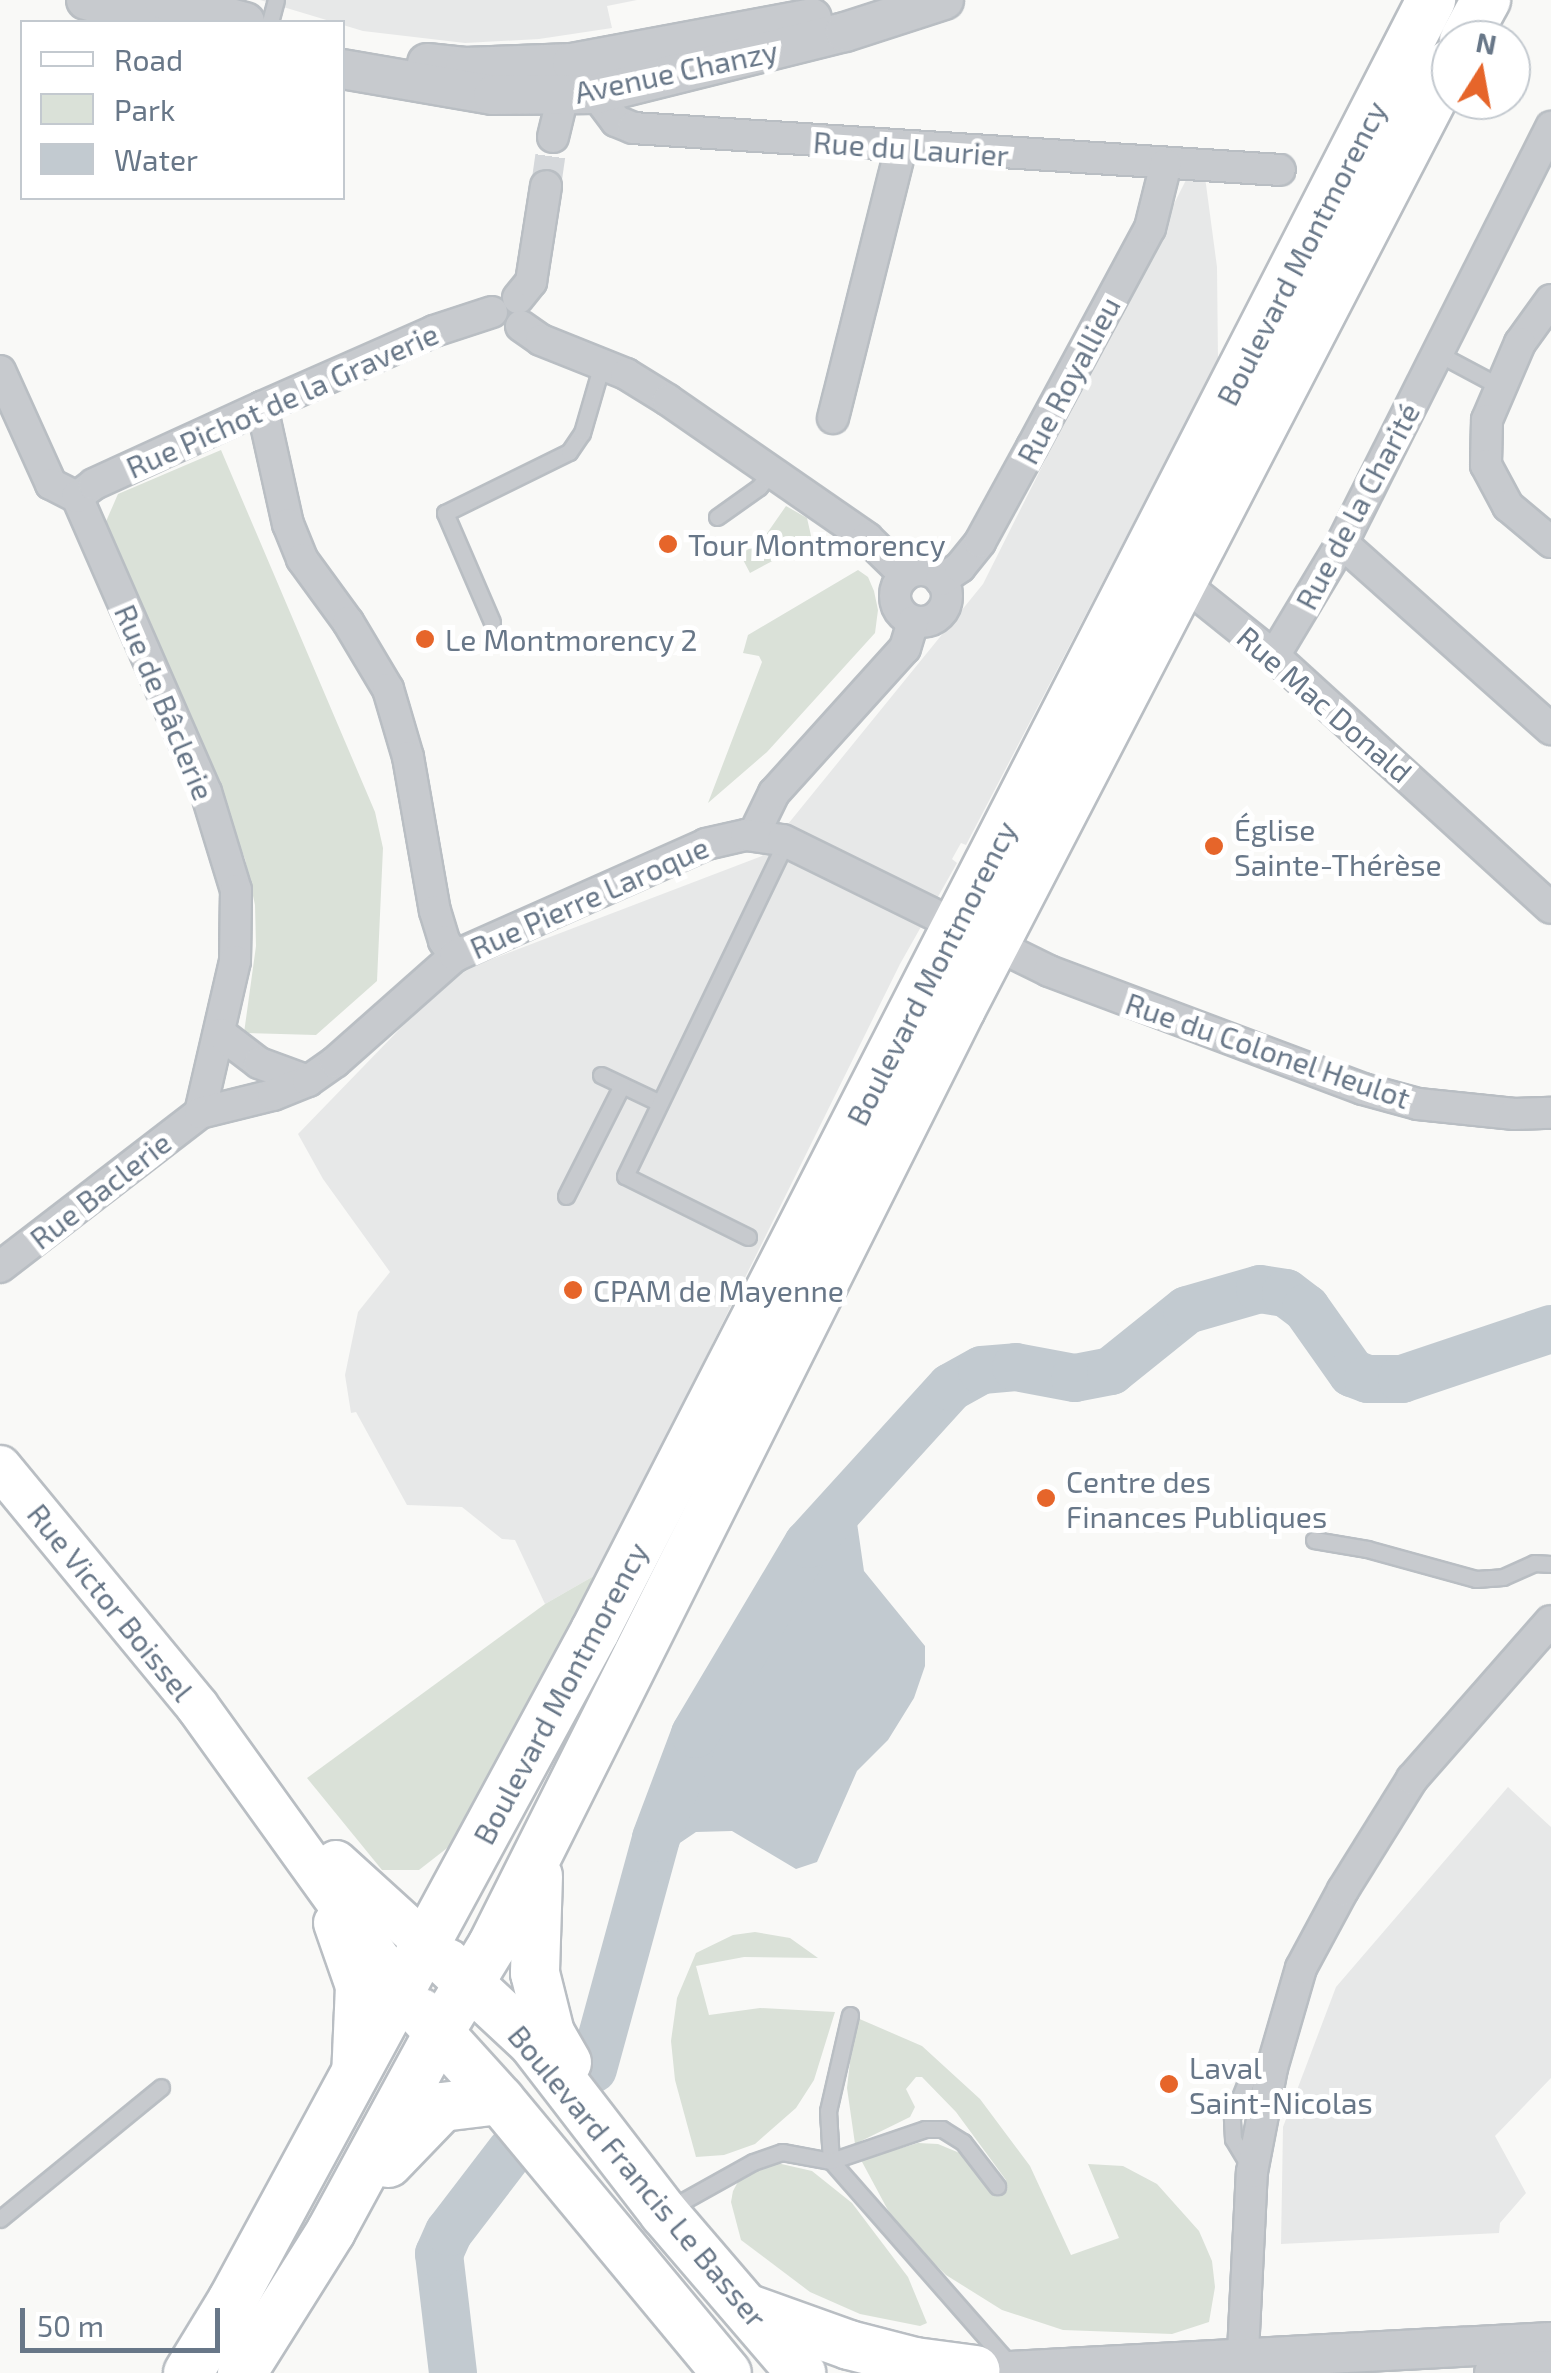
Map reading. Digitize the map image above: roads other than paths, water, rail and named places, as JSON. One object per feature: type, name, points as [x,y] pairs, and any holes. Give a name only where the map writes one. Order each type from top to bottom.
[{"type":"main road","name":"Boulevard Montmorency","points":[[436,1992],[540,1852],[975,936],[1431,0]]},
{"type":"main road","name":"Boulevard Montmorency","points":[[436,1992],[539,1733],[975,936],[1184,584],[1431,99]]},
{"type":"main road","name":"Rue Victor Boissel","points":[[0,1467],[220,1738],[436,1992]]},
{"type":"main road","points":[[220,1738],[234,1786],[335,1922],[357,1986],[353,2080]]},
{"type":"main road","points":[[540,1852],[533,1928],[535,1973],[550,2032],[664,2212]]},
{"type":"main road","points":[[436,1992],[664,2212]]},
{"type":"main road","points":[[188,2373],[353,2080],[436,1992]]},
{"type":"main road","points":[[331,2231],[394,2063],[436,1992]]},
{"type":"main road","name":"Boulevard Francis Le Basser","points":[[436,1992],[500,2100],[728,2373]]},
{"type":"main road","points":[[242,2373],[331,2231],[431,2116],[456,2103],[500,2100]]},
{"type":"main road","name":"Boulevard Francis Le Basser","points":[[664,2212],[801,2373]]},
{"type":"main road","points":[[746,2308],[849,2345],[915,2362],[987,2371]]},
{"type":"street","points":[[86,0],[155,20]]},
{"type":"street","points":[[164,0],[238,20]]},
{"type":"street","name":"Avenue Chanzy","points":[[345,47],[576,84],[684,41],[913,0]]},
{"type":"street","name":"Avenue Chanzy","points":[[345,70],[493,95],[660,78],[845,32],[944,0]]},
{"type":"street","points":[[1397,161],[1464,0]]},
{"type":"street","points":[[553,136],[576,84]]},
{"type":"street","name":"Rue du Laurier","points":[[576,84],[616,121],[678,132],[1280,170]]},
{"type":"street","name":"Rue de la Charité","points":[[1274,656],[1342,544],[1551,128]]},
{"type":"street","points":[[833,418],[901,148]]},
{"type":"street","name":"Rue Royallieu","points":[[941,580],[960,567],[980,542],[1032,447],[1150,228],[1166,164]]},
{"type":"street","points":[[546,186],[531,282],[510,312],[541,340],[626,374],[867,538],[905,575]]},
{"type":"street","points":[[1551,300],[1520,343],[1487,420],[1486,466],[1508,506],[1551,542]]},
{"type":"street","name":"Rue Pichot de la Graverie","points":[[76,497],[94,484],[434,331],[510,312]]},
{"type":"street","name":"Rue de Bâclerie","points":[[0,371],[50,484],[76,497],[206,792],[236,890],[232,1044]]},
{"type":"street","points":[[262,407],[288,524],[302,559],[348,622],[388,688],[408,757],[435,911],[444,941],[455,956]]},
{"type":"street","points":[[1342,544],[1551,729]]},
{"type":"street","points":[[924,570],[941,580],[947,596],[942,611],[928,621],[913,621],[900,612],[894,600],[896,588],[905,575],[924,570]]},
{"type":"street","name":"Rue Mac Donald","points":[[1184,584],[1274,656],[1551,908]]},
{"type":"street","points":[[754,834],[774,793],[905,648],[913,621]]},
{"type":"street","name":"Rue Pierre Laroque","points":[[235,1104],[308,1081],[455,956],[706,844],[754,834],[786,842],[975,936]]},
{"type":"street","name":"Rue du Colonel Heulot","points":[[975,936],[1049,971],[1363,1088],[1418,1104],[1551,1113]]},
{"type":"street","points":[[235,1104],[232,1044],[308,1081]]},
{"type":"street","name":"Rue Baclerie","points":[[200,1113],[232,1044]]},
{"type":"street","name":"Rue Baclerie","points":[[0,1267],[200,1113],[235,1104]]},
{"type":"street","points":[[1242,2366],[1252,2172],[1272,2068],[1301,1968],[1384,1820],[1412,1779],[1551,1621]]},
{"type":"street","name":"Boulevard Francis Le Basser","points":[[676,2310],[748,2373]]},
{"type":"street","points":[[987,2371],[1242,2366],[1551,2342]]},
{"type":"street","points":[[1494,2373],[1551,2370]]},
{"type":"lane","points":[[660,78],[684,41]]},
{"type":"lane","points":[[1437,353],[1501,386]]},
{"type":"lane","points":[[492,622],[445,513],[569,452],[582,432],[602,364]]},
{"type":"lane","points":[[716,517],[760,486],[771,472]]},
{"type":"lane","points":[[748,1237],[626,1176],[786,842]]},
{"type":"lane","points":[[601,1075],[660,1104]]},
{"type":"lane","points":[[566,1196],[622,1085]]},
{"type":"lane","points":[[1314,1540],[1367,1549],[1476,1579],[1503,1577],[1534,1564],[1551,1564]]},
{"type":"lane","points":[[850,2015],[828,2110],[831,2161],[987,2371]]},
{"type":"lane","points":[[0,2219],[160,2087]]},
{"type":"lane","points":[[664,2212],[752,2162],[782,2152],[831,2161],[925,2129],[942,2129],[963,2142],[997,2186]]},
{"type":"water","points":[[856,1516],[864,1571],[925,1646],[925,1666],[914,1698],[888,1740],[857,1771],[817,1862],[796,1869],[732,1831],[696,1832],[671,1849],[712,1721]]},
{"type":"waterway","points":[[593,2069],[656,1838],[695,1734],[808,1544],[951,1387],[982,1370],[1016,1367],[1075,1378],[1111,1371],[1187,1310],[1260,1289],[1286,1293],[1306,1308],[1352,1373],[1368,1379],[1402,1379],[1551,1329]]},
{"type":"waterway","points":[[453,2373],[439,2254],[449,2232],[511,2151]]},
{"type":"tunnel","points":[[546,186],[553,137]]},
{"type":"place","name":"Tour Montmorency","points":[[668,544]]},
{"type":"place","name":"Le Montmorency 2","points":[[425,639]]},
{"type":"place","name":"Église Sainte-Thérèse","points":[[1214,846]]},
{"type":"place","name":"CPAM de Mayenne","points":[[573,1290]]},
{"type":"place","name":"Centre des Finances Publiques","points":[[1046,1498]]},
{"type":"place","name":"Laval Saint-Nicolas","points":[[1169,2084]]}]
